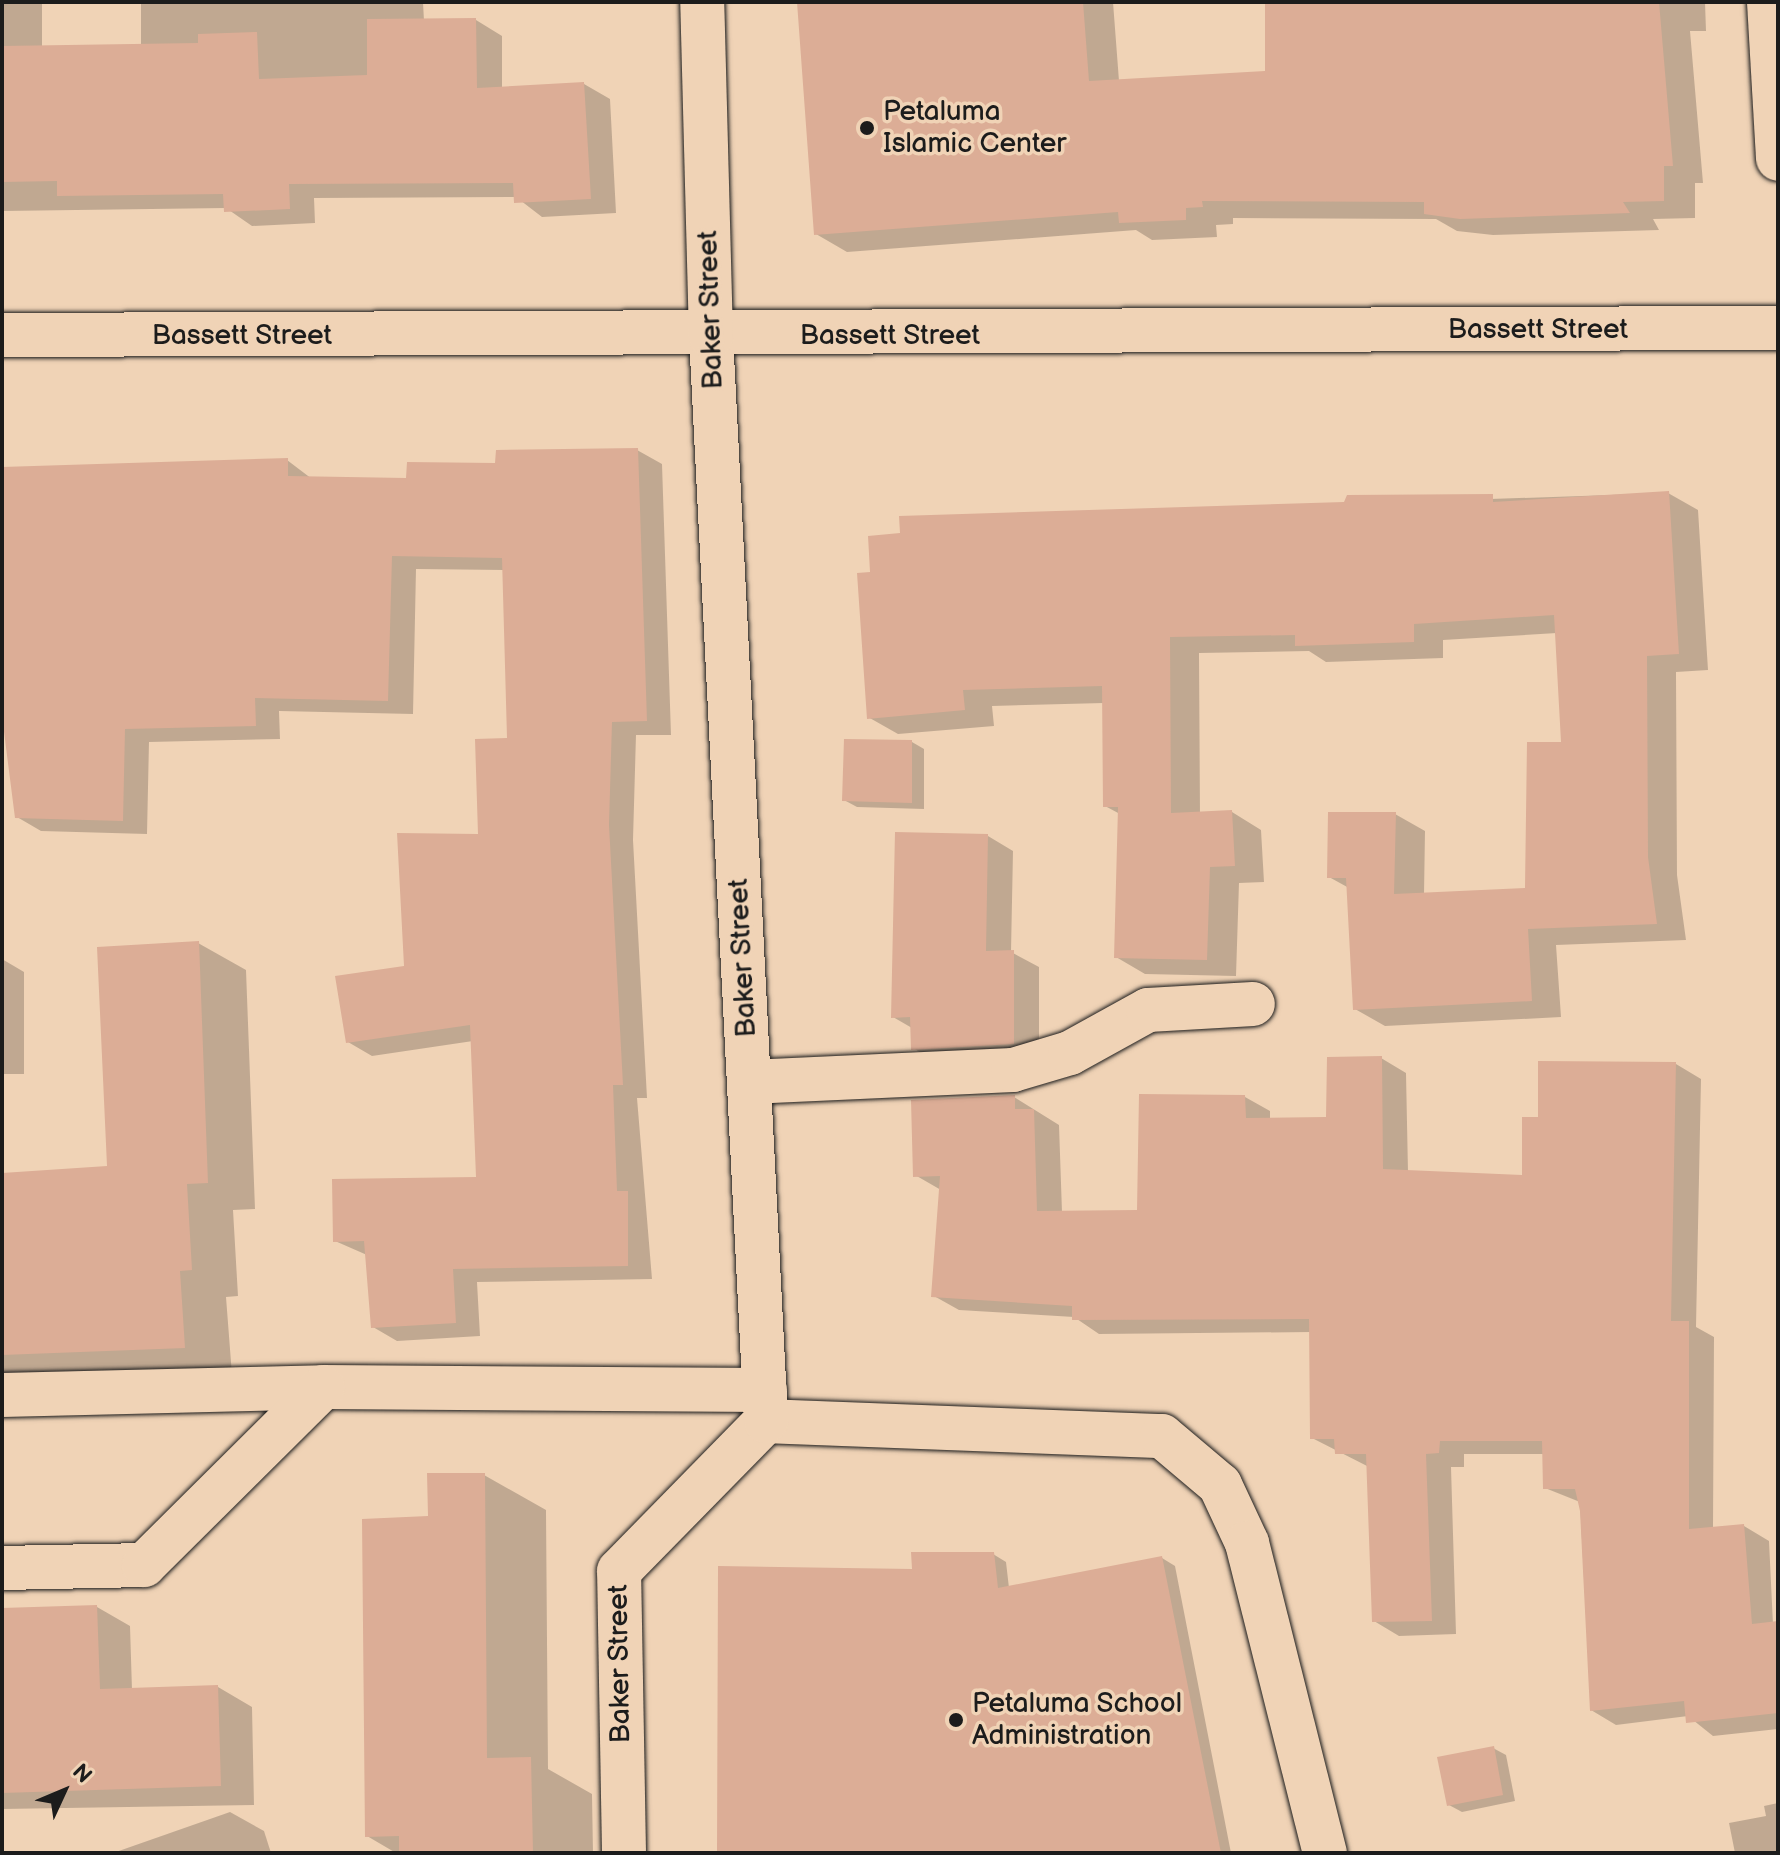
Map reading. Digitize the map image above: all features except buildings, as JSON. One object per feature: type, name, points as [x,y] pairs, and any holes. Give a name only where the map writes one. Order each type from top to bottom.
[{"type":"street","name":"Baker Street","points":[[624,1853],[619,1571],[766,1406],[711,337],[702,2]]},
{"type":"street","points":[[1769,2],[1778,144]]},
{"type":"street","name":"Bassett Street","points":[[2,335],[711,337],[1778,328]]},
{"type":"street","points":[[749,1082],[1013,1070],[1070,1053],[1148,1010],[1253,1004]]},
{"type":"street","points":[[2,1568],[144,1565],[323,1387]]},
{"type":"street","points":[[2,1395],[323,1387],[766,1406],[1162,1436],[1220,1485],[1247,1543],[1325,1853]]},
{"type":"place","name":"Petaluma Islamic Center","points":[[867,128]]},
{"type":"place","name":"Petaluma School Administration","points":[[956,1720]]}]
